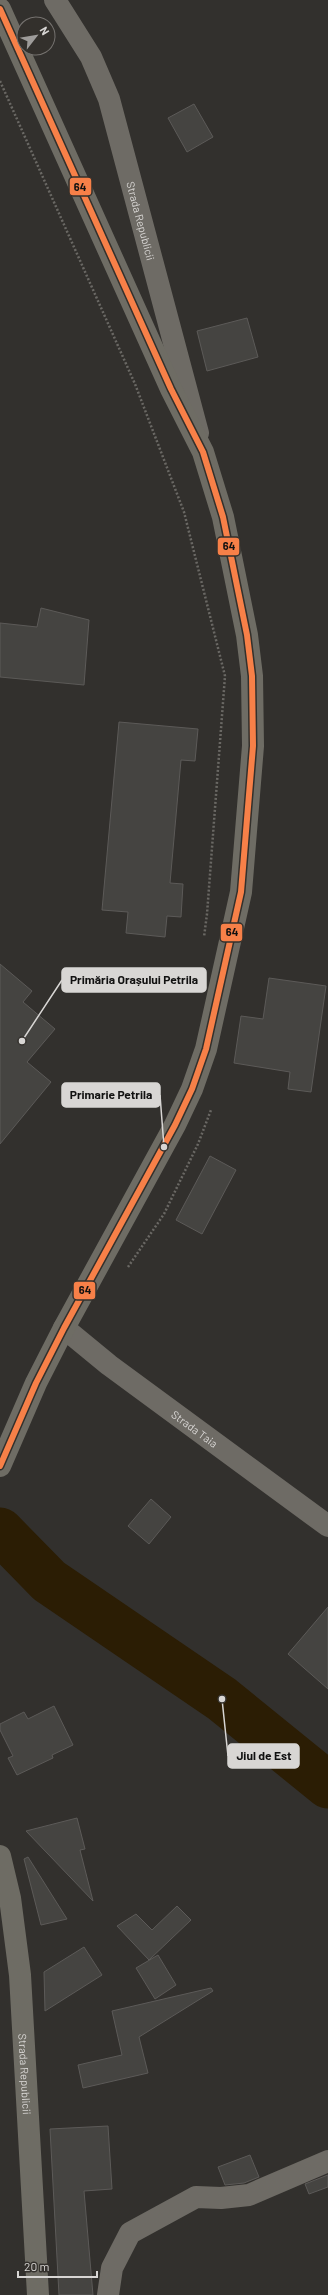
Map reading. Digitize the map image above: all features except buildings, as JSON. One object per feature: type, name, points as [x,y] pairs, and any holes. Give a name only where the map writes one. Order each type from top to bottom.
[{"type":"main road","name":"Strada Republicii","points":[[0,9],[171,389],[203,452],[224,525],[247,635],[252,676],[253,746],[241,892],[206,1048],[192,1089],[175,1125],[117,1235],[64,1328],[36,1383],[0,1466]]},
{"type":"main road","name":"Strada Republicii","points":[[0,1856],[10,1898],[20,1975],[38,2295]]},
{"type":"street","name":"Strada Republicii","points":[[54,0],[91,57],[109,99],[127,160],[203,452]]},
{"type":"street","name":"Strada Taia","points":[[64,1328],[109,1365],[328,1526]]},
{"type":"street","points":[[108,2295],[112,2268],[130,2234],[196,2197],[222,2198],[249,2195],[328,2161]]},
{"type":"path","points":[[0,81],[136,384],[184,512],[225,676],[208,914],[202,945]]},
{"type":"path","points":[[125,1271],[164,1214],[209,1119],[212,1104]]},
{"type":"waterway","points":[[0,1531],[49,1581],[222,1699],[328,1785]]},
{"type":"transit line","name":"64","points":[[0,9],[171,389],[203,452],[223,517],[247,635],[252,676],[253,746],[241,892],[206,1049],[192,1089],[175,1125],[64,1328],[36,1383],[0,1466]]},
{"type":"place","name":"Primăria Orașului Petrila","points":[[22,1041]]},
{"type":"place","name":"Primarie Petrila","points":[[164,1147]]},
{"type":"place","name":"Jiul de Est","points":[[222,1699]]}]
